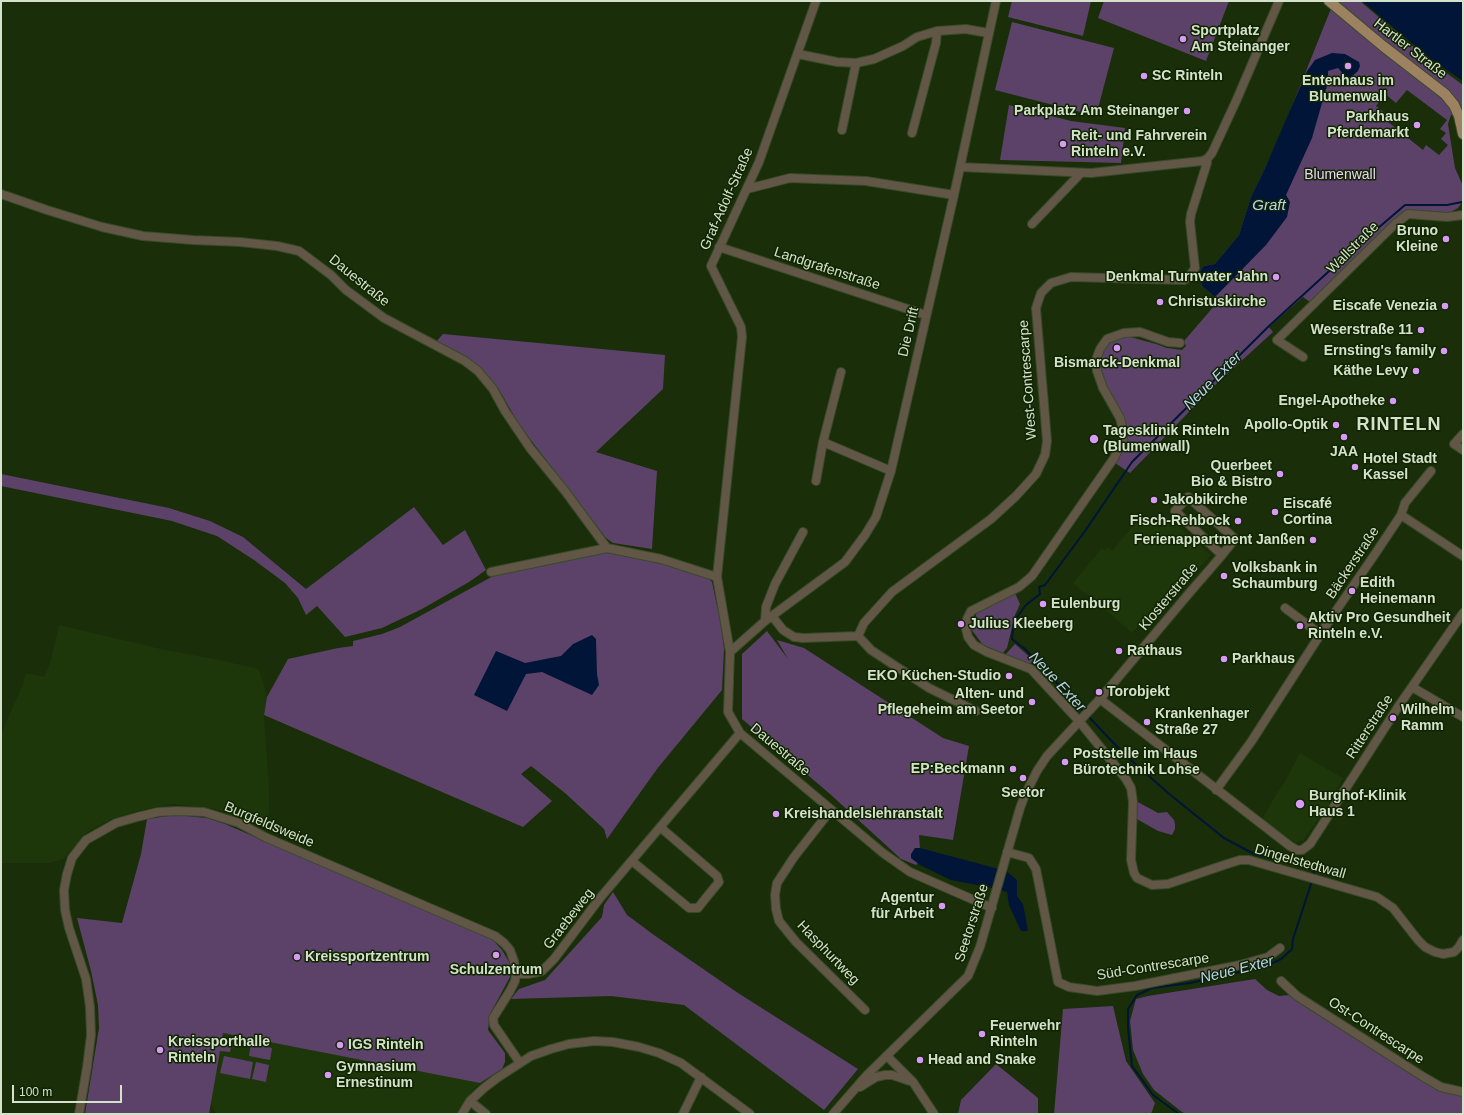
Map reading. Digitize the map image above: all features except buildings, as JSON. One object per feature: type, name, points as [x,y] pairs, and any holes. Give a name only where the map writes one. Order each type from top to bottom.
[{"type":"main road","name":"Hartler Straße","points":[[1329,1],[1383,46],[1445,94],[1454,105],[1460,116],[1463,131]]},
{"type":"street","name":"Graf-Adolf-Straße","points":[[717,577],[742,337],[741,327],[711,266],[747,189],[770,134],[816,1]]},
{"type":"street","name":"Die Drift","points":[[730,652],[768,618],[845,562],[866,535],[876,517],[891,471],[954,195],[988,32],[996,1]]},
{"type":"street","points":[[960,167],[1080,173],[1202,161],[1207,159],[1212,153],[1237,99],[1279,1]]},
{"type":"street","points":[[798,54],[837,62],[856,63],[874,58],[903,46],[917,37],[937,31],[966,29],[988,32]]},
{"type":"street","points":[[912,133],[936,43],[937,31]]},
{"type":"street","points":[[842,130],[856,63]]},
{"type":"street","name":"West-Contrescarpe","points":[[858,636],[864,623],[892,592],[991,519],[1016,496],[1036,474],[1045,455],[1047,441],[1036,308],[1041,293],[1051,283],[1072,277],[1175,281],[1184,280],[1191,274],[1194,268],[1190,222],[1191,214],[1207,159]]},
{"type":"street","points":[[1032,224],[1080,173]]},
{"type":"street","points":[[747,189],[790,178],[858,180],[954,195]]},
{"type":"street","name":"Dauestraße","points":[[1,194],[102,227],[143,236],[240,242],[277,246],[299,251],[331,275],[346,290],[384,318],[465,361],[478,371],[493,389],[505,411],[530,448],[565,491],[607,548]]},
{"type":"street","name":"Wallstraße","points":[[1303,357],[1277,340],[1396,224],[1408,214],[1447,217],[1463,215]]},
{"type":"street","name":"Landgrafenstraße","points":[[720,248],[926,315]]},
{"type":"street","name":"Dingelstedtwall","points":[[1180,343],[1168,342],[1140,332],[1124,333],[1107,339],[1100,349],[1096,360],[1097,371],[1103,388],[1120,418],[1123,430],[1123,440],[1114,458],[1032,576],[1019,587],[971,611],[967,619],[966,629],[968,637],[974,645],[987,652],[1031,669],[1084,716],[1131,788],[1133,802],[1131,860],[1134,873],[1137,878],[1152,884],[1168,884],[1229,863],[1240,860],[1249,860],[1377,897],[1393,908],[1425,947],[1435,952],[1443,954],[1454,952],[1463,940]]},
{"type":"street","points":[[816,481],[823,442],[841,372]]},
{"type":"street","points":[[1463,434],[1454,444],[1463,450]]},
{"type":"street","points":[[823,442],[891,471]]},
{"type":"street","name":"Bäckerstraße","points":[[1216,790],[1255,735],[1320,634],[1401,515],[1405,502],[1430,471]]},
{"type":"street","name":"Klosterstraße","points":[[1084,716],[1100,700],[1235,539],[1188,497],[1175,511],[1222,554]]},
{"type":"street","points":[[1401,515],[1463,556]]},
{"type":"street","points":[[803,532],[775,584],[766,607],[768,618],[794,637],[858,636],[871,650],[900,670],[929,688],[976,711]]},
{"type":"street","points":[[491,572],[607,548],[661,559],[717,577]]},
{"type":"street","name":"Dauestraße","points":[[717,577],[730,652],[728,712],[740,733],[883,853],[910,872],[993,904]]},
{"type":"street","points":[[1285,608],[1320,634]]},
{"type":"street","name":"Ritterstraße","points":[[1216,790],[1290,846],[1297,850],[1302,850],[1310,844],[1412,687],[1463,613]]},
{"type":"street","points":[[1412,687],[1463,717]]},
{"type":"street","points":[[1100,700],[1216,790]]},
{"type":"street","name":"Seetorstraße","points":[[833,1114],[887,1056],[968,976],[980,946],[993,904],[1020,808],[1031,782],[1047,756],[1084,716]]},
{"type":"street","name":"Graebeweg","points":[[516,974],[528,974],[542,971],[550,963],[600,898],[740,733]]},
{"type":"street","name":"Burgfeldsweide","points":[[79,1114],[91,1035],[90,1007],[86,979],[69,928],[65,910],[64,890],[72,858],[86,840],[116,823],[158,812],[177,810],[204,812],[239,823],[260,835],[496,936],[510,950],[516,974]]},
{"type":"street","name":"Hasphurtweg","points":[[831,810],[794,857],[777,883],[775,895],[776,909],[779,921],[796,942],[865,1010]]},
{"type":"street","points":[[632,861],[689,908],[698,908],[706,899],[719,882],[717,876],[660,827]]},
{"type":"street","name":"Süd-Contrescarpe","points":[[1007,852],[1029,858],[1036,869],[1058,982],[1069,987],[1097,991],[1135,986],[1240,965],[1268,957],[1280,948]]},
{"type":"street","points":[[516,974],[515,981],[510,991],[493,1018],[494,1025],[520,1063]]},
{"type":"street","name":"Ost-Contrescarpe","points":[[1281,981],[1297,996],[1422,1076],[1441,1087],[1463,1092]]},
{"type":"street","points":[[462,1114],[470,1101],[484,1088],[531,1056],[569,1044],[594,1041],[613,1042],[659,1052],[681,1063],[750,1114]]},
{"type":"street","points":[[887,1056],[913,1082],[934,1114]]},
{"type":"street","points":[[852,1092],[876,1077],[885,1075],[892,1075],[913,1082]]},
{"type":"street","points":[[683,1114],[701,1077]]},
{"type":"street","points":[[470,1101],[486,1114]]},
{"type":"shaded area","points":[[1166,515],[1211,555],[1163,609],[1156,604],[1132,633],[1073,583],[1102,548],[1105,550],[1108,547],[1112,551],[1138,519],[1146,525],[1150,522],[1156,527]]},
{"type":"shaded area","points":[[59,625],[161,649],[259,669],[267,697],[264,715],[269,788],[269,828],[232,813],[210,808],[172,804],[134,812],[111,819],[89,831],[63,859],[50,863],[1,863],[1,734],[22,686],[26,673],[44,677],[50,663]]},
{"type":"shaded area","name":"Burghof-Klinik Haus 1","points":[[1300,753],[1343,778],[1322,816],[1304,839],[1296,843],[1261,821]]},
{"type":"shaded area","name":"Gymnasium Ernestinum","points":[[223,1033],[480,1083],[473,1090],[458,1114],[216,1114],[210,1101]]},
{"type":"green space","points":[[1012,1],[1091,1],[1083,36],[1008,17]]},
{"type":"green space","name":"Sportplatz Am Steinanger","points":[[1104,1],[1229,1],[1206,61],[1098,18]]},
{"type":"green space","name":"Blumenwall","points":[[1334,1],[1360,1],[1430,61],[1463,85],[1463,112],[1451,115],[1448,124],[1455,168],[1463,186],[1463,201],[1458,208],[1444,216],[1409,211],[1310,302],[1303,297],[1269,327],[1273,332],[1213,387],[1130,473],[1112,461],[1123,430],[1098,371],[1101,348],[1110,338],[1123,335],[1167,348],[1182,350],[1186,346],[1184,341],[1215,305],[1215,297],[1202,286],[1198,274],[1204,266],[1215,264],[1239,235],[1251,197],[1282,131]],"holes":[[[1407,90],[1447,120],[1440,129],[1446,133],[1441,139],[1448,145],[1439,155],[1426,145],[1423,150],[1382,117],[1385,113],[1376,106],[1385,94],[1396,103]]]},
{"type":"green space","points":[[1012,22],[1114,48],[1096,116],[995,90]]},
{"type":"green space","name":"Reit- und Fahrverein Rinteln e.V.","points":[[1009,105],[1071,121],[1125,128],[1121,163],[1000,160]]},
{"type":"green space","points":[[443,334],[665,355],[663,389],[596,452],[657,471],[652,549],[613,543],[606,538],[520,426],[498,388],[480,370],[435,343]]},
{"type":"green space","points":[[1,474],[169,508],[210,521],[243,537],[306,589],[414,507],[443,545],[465,530],[486,570],[469,582],[422,609],[382,628],[345,637],[317,606],[306,615],[298,598],[285,583],[254,560],[217,536],[172,521],[1,486]]},
{"type":"green space","points":[[606,552],[672,565],[706,576],[712,582],[721,625],[724,649],[722,690],[657,769],[607,839],[604,829],[565,793],[531,766],[521,774],[552,801],[523,827],[264,715],[267,697],[288,659],[353,646],[353,641],[382,634],[400,627],[495,575]]},
{"type":"green space","points":[[1015,593],[1020,604],[1015,615],[1007,648],[1003,653],[983,645],[971,629],[977,612]]},
{"type":"green space","points":[[767,631],[788,659],[777,640],[804,648],[943,738],[969,746],[953,840],[919,835],[920,848],[915,848],[911,858],[918,863],[916,865],[901,859],[830,794],[742,719],[742,654]]},
{"type":"green space","points":[[1015,644],[1033,660],[1028,666],[1005,655]]},
{"type":"green space","points":[[1136,801],[1158,813],[1167,812],[1174,820],[1175,824],[1175,829],[1172,835],[1158,831],[1135,818]]},
{"type":"green space","name":"Kreissportzentrum","points":[[175,815],[207,818],[225,824],[492,939],[502,950],[511,965],[510,977],[490,1014],[488,1030],[505,1053],[505,1062],[502,1069],[480,1083],[223,1033],[222,1039],[232,1041],[230,1052],[220,1051],[209,1114],[85,1114],[99,1028],[98,1005],[77,918],[122,923],[141,854],[147,819]]},
{"type":"green space","points":[[613,892],[627,915],[654,935],[738,993],[858,1069],[824,1110],[684,1005],[611,996],[511,999],[519,989],[545,980],[602,917],[604,905]]},
{"type":"green space","points":[[1255,979],[1267,990],[1279,996],[1289,995],[1435,1088],[1463,1096],[1463,1114],[1186,1114],[1182,1112],[1154,1090],[1143,1074],[1133,1050],[1130,1021],[1136,999]]},
{"type":"green space","points":[[1113,1006],[1126,1061],[1155,1103],[1151,1114],[1054,1114],[1063,1009]]},
{"type":"green space","points":[[251,1043],[272,1048],[270,1060],[249,1056]]},
{"type":"green space","points":[[224,1056],[253,1062],[250,1079],[220,1073]]},
{"type":"green space","points":[[256,1062],[269,1065],[266,1082],[252,1079]]},
{"type":"green space","points":[[996,1064],[1038,1098],[1038,1114],[958,1114],[961,1100]]},
{"type":"water","points":[[1362,1],[1463,1],[1463,81],[1431,59]]},
{"type":"water","name":"Graft","points":[[1332,53],[1345,54],[1359,62],[1360,66],[1358,71],[1351,77],[1346,77],[1338,68],[1328,71],[1328,82],[1312,138],[1286,195],[1290,202],[1287,217],[1266,245],[1215,297],[1202,286],[1198,274],[1204,266],[1215,264],[1239,235],[1251,197],[1307,71],[1315,60]]},
{"type":"water","points":[[592,635],[596,639],[597,674],[599,685],[592,695],[542,672],[526,674],[507,711],[474,695],[496,651],[525,663],[561,656],[573,644]]},
{"type":"water","points":[[915,848],[920,848],[1006,871],[1017,880],[1017,896],[1023,904],[1028,931],[1021,931],[1009,905],[1007,892],[951,880],[920,865],[911,858],[911,854]]},
{"type":"waterway","name":"Neue Exter","points":[[1084,712],[1025,649],[1012,639],[1014,621],[1026,605],[1040,594],[1039,587],[1045,585],[1085,531],[1132,462],[1269,326],[1350,252],[1405,205],[1447,205],[1462,202]]},
{"type":"waterway","name":"Neue Exter","points":[[1087,715],[1123,753],[1168,793],[1224,838],[1254,854],[1288,861],[1314,870],[1313,877]]},
{"type":"waterway","name":"Neue Exter","points":[[1179,1114],[1153,1095],[1132,1066],[1128,1028],[1128,1009],[1137,995],[1152,988],[1190,983],[1239,972],[1273,963],[1281,959],[1292,949],[1293,939],[1312,881]]},
{"type":"place","name":"Sportplatz Am Steinanger","points":[[1183,39]]},
{"type":"place","name":"Entenhaus im Blumenwall","points":[[1348,66]]},
{"type":"place","name":"SC Rinteln","points":[[1144,76]]},
{"type":"place","name":"Parkplatz Am Steinanger","points":[[1187,111]]},
{"type":"place","name":"Parkhaus Pferdemarkt","points":[[1417,125]]},
{"type":"place","name":"Reit- und Fahrverein Rinteln e.V.","points":[[1063,144]]},
{"type":"place","name":"Bruno Kleine","points":[[1446,239]]},
{"type":"place","name":"Denkmal Turnvater Jahn","points":[[1276,277]]},
{"type":"place","name":"Christuskirche","points":[[1160,302]]},
{"type":"place","name":"Eiscafe Venezia","points":[[1445,306]]},
{"type":"place","name":"Weserstraße 11","points":[[1421,330]]},
{"type":"place","name":"Bismarck-Denkmal","points":[[1117,348]]},
{"type":"place","name":"Ernsting's family","points":[[1444,351]]},
{"type":"place","name":"Käthe Levy","points":[[1416,371]]},
{"type":"place","name":"Engel-Apotheke","points":[[1393,401]]},
{"type":"place","name":"Apollo-Optik","points":[[1336,425]]},
{"type":"place","name":"JAA","points":[[1344,437]]},
{"type":"place","name":"Tagesklinik Rinteln (Blumenwall)","points":[[1094,439]]},
{"type":"place","name":"Hotel Stadt Kassel","points":[[1355,467]]},
{"type":"place","name":"Querbeet Bio & Bistro","points":[[1280,474]]},
{"type":"place","name":"Jakobikirche","points":[[1154,500]]},
{"type":"place","name":"Eiscafé Cortina","points":[[1275,512]]},
{"type":"place","name":"Fisch-Rehbock","points":[[1238,521]]},
{"type":"place","name":"Ferienappartment Janßen","points":[[1313,540]]},
{"type":"place","name":"Volksbank in Schaumburg","points":[[1224,576]]},
{"type":"place","name":"Edith Heinemann","points":[[1352,591]]},
{"type":"place","name":"Eulenburg","points":[[1043,604]]},
{"type":"place","name":"Julius Kleeberg","points":[[961,624]]},
{"type":"place","name":"Aktiv Pro Gesundheit Rinteln e.V.","points":[[1300,626]]},
{"type":"place","name":"Rathaus","points":[[1119,651]]},
{"type":"place","name":"Parkhaus","points":[[1224,659]]},
{"type":"place","name":"EKO Küchen-Studio","points":[[1009,676]]},
{"type":"place","name":"Torobjekt","points":[[1099,692]]},
{"type":"place","name":"Alten- und Pflegeheim am Seetor","points":[[1032,702]]},
{"type":"place","name":"Wilhelm Ramm","points":[[1393,718]]},
{"type":"place","name":"Krankenhager Straße 27","points":[[1147,722]]},
{"type":"place","name":"Poststelle im Haus Bürotechnik Lohse","points":[[1065,762]]},
{"type":"place","name":"EP:Beckmann","points":[[1013,769]]},
{"type":"place","name":"Seetor","points":[[1023,778]]},
{"type":"place","name":"Burghof-Klinik Haus 1","points":[[1300,804]]},
{"type":"place","name":"Kreishandelslehranstalt","points":[[776,814]]},
{"type":"place","name":"Agentur für Arbeit","points":[[942,906]]},
{"type":"place","name":"Schulzentrum","points":[[496,955]]},
{"type":"place","name":"Kreissportzentrum","points":[[297,957]]},
{"type":"place","name":"Feuerwehr Rinteln","points":[[982,1034]]},
{"type":"place","name":"IGS Rinteln","points":[[340,1045]]},
{"type":"place","name":"Kreissporthalle Rinteln","points":[[160,1050]]},
{"type":"place","name":"Head and Snake","points":[[920,1060]]},
{"type":"place","name":"Gymnasium Ernestinum","points":[[328,1075]]},
{"type":"district","name":"RINTELN","points":[[1399,425]]}]
